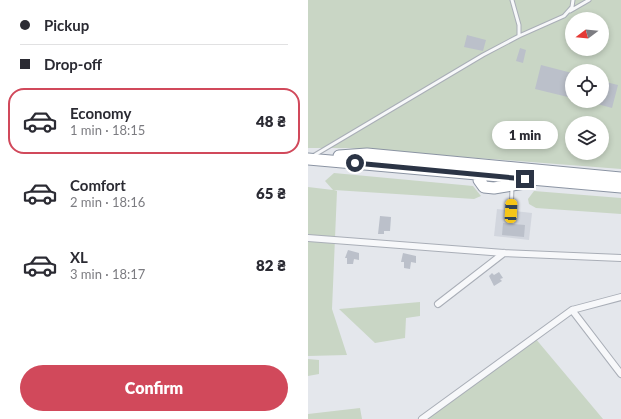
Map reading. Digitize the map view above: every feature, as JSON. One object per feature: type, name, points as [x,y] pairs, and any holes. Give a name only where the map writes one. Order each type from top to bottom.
[{"type":"highway","points":[[309,158],[367,154],[480,169],[541,180],[621,187]]},
{"type":"highway","points":[[480,169],[621,178]]},
{"type":"highway","points":[[480,169],[479,180],[484,187],[494,188],[541,180]]},
{"type":"street","points":[[308,238],[504,253],[621,258]]},
{"type":"street","points":[[438,304],[504,253]]},
{"type":"street","points":[[422,419],[572,310],[621,297]]},
{"type":"street","points":[[572,310],[621,374]]},
{"type":"lane","points":[[512,0],[519,24],[518,36]]},
{"type":"lane","points":[[569,12],[573,0]]},
{"type":"lane","points":[[569,12],[589,0]]},
{"type":"lane","points":[[309,158],[483,55],[518,36],[549,24],[565,14]]},
{"type":"lane","points":[[511,217],[513,185]]},
{"type":"shaded area","points":[[497,209],[532,213],[529,240],[494,236]]},
{"type":"green space","points":[[308,0],[621,0],[621,169],[347,148],[308,148]]},
{"type":"green space","points":[[334,173],[473,186],[481,196],[474,199],[334,190],[337,191],[332,309],[347,355],[308,356],[308,187],[333,190],[325,181]]},
{"type":"green space","points":[[534,191],[621,198],[621,214],[536,208],[529,204],[528,199]]},
{"type":"green space","points":[[420,302],[420,316],[406,318],[405,338],[375,343],[339,309]]},
{"type":"green space","points":[[535,338],[603,419],[424,419]]},
{"type":"green space","points":[[308,359],[319,360],[319,374],[308,376]]},
{"type":"green space","points":[[360,408],[362,419],[308,419],[308,414]]},
{"type":"building","points":[[467,35],[486,40],[483,51],[464,47]]},
{"type":"building","points":[[520,48],[526,50],[523,63],[516,61]]},
{"type":"building","points":[[541,65],[565,71],[565,96],[535,89]]},
{"type":"building","points":[[609,83],[618,85],[612,108],[609,107]]},
{"type":"building","points":[[380,216],[391,217],[390,231],[384,231],[384,234],[378,234]]},
{"type":"building","points":[[503,223],[525,225],[524,237],[502,235]]},
{"type":"building","points":[[348,250],[359,253],[359,260],[354,259],[353,264],[347,264],[347,258],[345,258]]},
{"type":"building","points":[[403,253],[416,256],[416,263],[411,262],[410,269],[404,268],[404,262],[401,262]]},
{"type":"building","points":[[499,272],[503,278],[500,279],[502,281],[494,286],[489,276],[492,273],[494,275]]},
{"type":"route","points":[[355,163],[525,179]]}]
